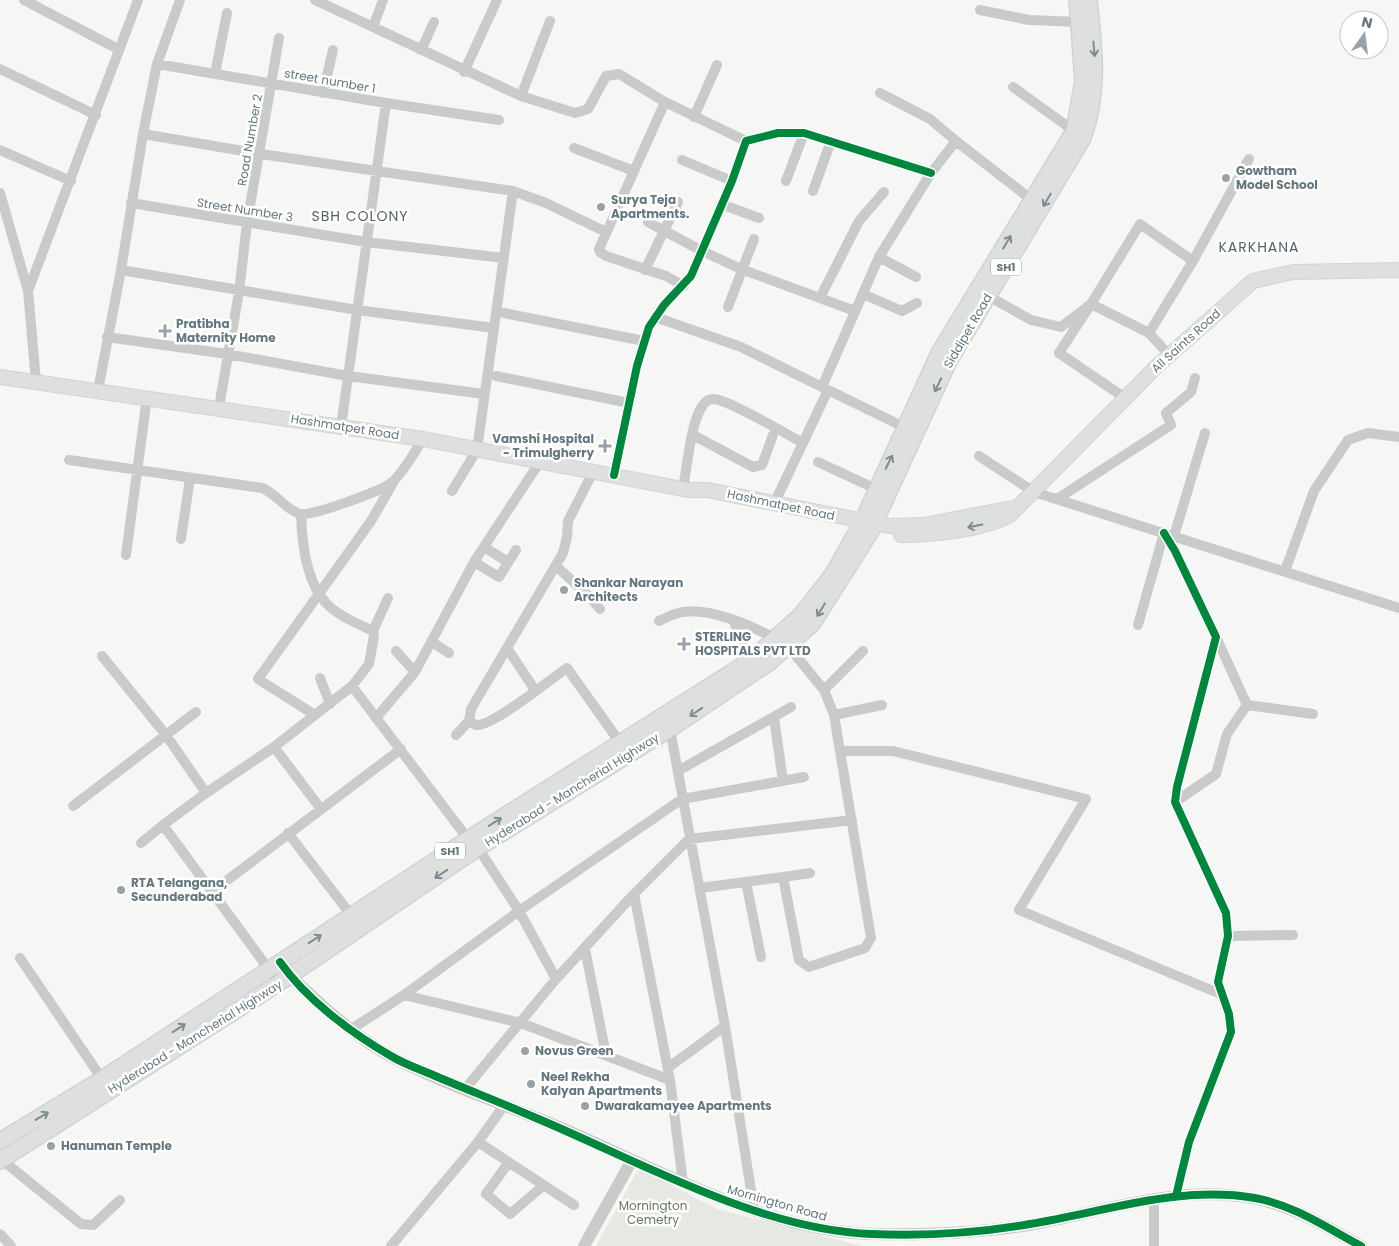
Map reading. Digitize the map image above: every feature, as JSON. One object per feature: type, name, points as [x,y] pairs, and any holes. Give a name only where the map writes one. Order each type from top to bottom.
[{"type":"main road","name":"Siddipet Road","points":[[866,527],[876,489],[906,428],[939,353],[1074,131],[1078,118],[1083,81],[1077,0]]},
{"type":"main road","name":"Siddipet Road","points":[[866,527],[949,361],[1066,167],[1087,126],[1096,71],[1089,0]]},
{"type":"main road","name":"All Saints Road","points":[[866,527],[924,525],[1018,508],[1169,355],[1254,281],[1293,272],[1399,270]]},
{"type":"main road","name":"Hashmatpet Road","points":[[0,377],[219,407],[423,439],[686,489],[707,490],[774,504],[866,527]]},
{"type":"main road","name":"Hashmatpet Road","points":[[686,489],[706,497],[866,527]]},
{"type":"main road","name":"Hyderabad - Mancherial Highway","points":[[0,1141],[102,1079],[351,915],[670,729],[770,662],[800,616],[821,591],[866,527]]},
{"type":"main road","name":"Hyderabad - Mancherial Highway","points":[[1,1160],[284,980],[473,844],[621,744],[782,642]]},
{"type":"street","points":[[24,0],[118,49]]},
{"type":"street","points":[[28,291],[138,0]]},
{"type":"street","points":[[317,0],[464,72],[520,96],[575,113],[582,112],[590,105],[606,76],[612,74],[626,76],[665,102],[746,141],[778,133],[804,133],[931,173]]},
{"type":"street","points":[[373,27],[383,0]]},
{"type":"street","points":[[464,72],[497,0]]},
{"type":"street","points":[[98,390],[121,270],[142,134],[157,64],[178,1]]},
{"type":"street","points":[[980,10],[1030,20],[1079,22]]},
{"type":"street","points":[[215,74],[227,13]]},
{"type":"street","points":[[520,96],[550,21]]},
{"type":"street","points":[[421,50],[434,22]]},
{"type":"street","name":"Road Number 2","points":[[219,407],[226,354],[239,292],[247,223],[261,154],[280,38]]},
{"type":"street","points":[[323,93],[333,50]]},
{"type":"street","name":"street number 1","points":[[157,64],[323,93],[499,120]]},
{"type":"street","points":[[694,117],[717,65]]},
{"type":"street","points":[[0,69],[96,115]]},
{"type":"street","points":[[1013,87],[1074,131]]},
{"type":"street","points":[[880,94],[930,119],[1032,200]]},
{"type":"street","points":[[665,102],[600,245],[600,252],[645,270],[666,276],[684,286]]},
{"type":"street","points":[[341,427],[386,103]]},
{"type":"street","points":[[786,181],[804,133]]},
{"type":"street","points":[[142,134],[513,192],[546,203],[606,232]]},
{"type":"street","points":[[614,476],[644,341],[655,317],[684,286],[702,252],[732,181],[746,141]]},
{"type":"street","points":[[813,191],[831,141]]},
{"type":"street","points":[[774,504],[803,443],[855,311],[879,257],[931,173],[956,141]]},
{"type":"street","points":[[574,148],[634,171]]},
{"type":"street","points":[[0,150],[71,181]]},
{"type":"street","points":[[1150,333],[1193,261],[1249,159]]},
{"type":"street","points":[[682,160],[732,181]]},
{"type":"street","points":[[452,491],[476,450],[513,192]]},
{"type":"street","points":[[820,298],[859,221],[884,192]]},
{"type":"street","points":[[0,193],[28,291],[36,381]]},
{"type":"street","points":[[645,270],[678,202]]},
{"type":"street","name":"Street Number 3","points":[[131,203],[366,242],[504,258]]},
{"type":"street","points":[[721,204],[760,218]]},
{"type":"street","points":[[648,222],[702,252],[741,269],[855,311]]},
{"type":"street","points":[[1125,398],[1059,353],[1140,224],[1193,261]]},
{"type":"street","points":[[728,307],[754,239]]},
{"type":"street","points":[[879,257],[916,278]]},
{"type":"street","points":[[121,270],[239,292],[494,328]]},
{"type":"street","points":[[862,294],[902,311],[917,303]]},
{"type":"street","points":[[988,296],[1031,320],[1061,327],[1091,304]]},
{"type":"street","points":[[1091,304],[1150,333],[1169,355]]},
{"type":"street","points":[[504,313],[644,341]]},
{"type":"street","points":[[655,317],[741,347],[906,428]]},
{"type":"street","points":[[107,337],[226,354],[348,376],[484,394]]},
{"type":"street","points":[[496,376],[629,403]]},
{"type":"street","points":[[1057,499],[1171,425],[1166,413],[1191,392],[1195,378]]},
{"type":"street","points":[[126,554],[147,397]]},
{"type":"street","points":[[686,489],[695,423],[703,404],[709,400],[715,399],[803,443]]},
{"type":"street","points":[[1138,625],[1205,433]]},
{"type":"street","points":[[1285,571],[1314,491],[1348,440],[1368,433],[1399,437]]},
{"type":"street","points":[[693,435],[753,467],[762,465],[773,435]]},
{"type":"street","points":[[315,716],[258,679],[371,521],[393,483],[423,439]]},
{"type":"street","points":[[979,456],[1034,492],[1399,608]]},
{"type":"street","points":[[69,460],[262,488],[272,492],[286,506],[301,514],[312,514],[370,494],[393,483]]},
{"type":"street","points":[[376,718],[414,672],[474,562],[541,460]]},
{"type":"street","points":[[818,462],[876,489]]},
{"type":"street","points":[[456,735],[469,721],[471,709],[566,547],[568,521],[593,472]]},
{"type":"street","points":[[181,539],[190,478]]},
{"type":"street","points":[[141,843],[206,793],[274,747],[315,716],[352,686],[369,664],[374,636],[372,631],[337,612],[319,593],[304,552],[301,514]]},
{"type":"street","points":[[1169,535],[1247,705]]},
{"type":"street","points":[[484,547],[508,562]]},
{"type":"street","points":[[474,562],[499,577],[516,550]]},
{"type":"street","points":[[556,566],[589,596],[600,610]]},
{"type":"street","points":[[372,631],[388,598]]},
{"type":"street","points":[[659,620],[688,611],[734,620],[782,642],[824,690],[834,715],[871,938],[865,948],[809,967],[804,966],[798,960],[783,877]]},
{"type":"street","points":[[734,620],[751,660]]},
{"type":"street","points":[[1176,1196],[1189,1142],[1231,1032],[1229,1014],[1218,982],[1228,936],[1226,913],[1176,802],[1176,787],[1216,636]]},
{"type":"street","points":[[432,642],[449,653]]},
{"type":"street","points":[[507,648],[535,690]]},
{"type":"street","points":[[396,651],[414,672]]},
{"type":"street","points":[[824,690],[863,651]]},
{"type":"street","points":[[102,656],[166,735],[206,793]]},
{"type":"street","points":[[469,721],[475,725],[483,724],[504,713],[566,668],[621,744]]},
{"type":"street","points":[[320,678],[330,704]]},
{"type":"street","points":[[352,686],[473,844],[519,911],[556,979]]},
{"type":"street","points":[[834,715],[882,705]]},
{"type":"street","points":[[1247,705],[1313,714]]},
{"type":"street","points":[[1176,802],[1216,774],[1227,734],[1247,705]]},
{"type":"street","points":[[678,771],[791,707]]},
{"type":"street","points":[[73,806],[196,712]]},
{"type":"street","points":[[774,718],[783,781]]},
{"type":"street","points":[[670,729],[725,1026],[754,1209]]},
{"type":"street","points":[[274,747],[321,809]]},
{"type":"street","points":[[213,891],[401,749]]},
{"type":"street","points":[[840,751],[892,751],[1086,799],[1019,910],[1223,996]]},
{"type":"street","points":[[350,1030],[682,799],[804,777]]},
{"type":"street","points":[[465,1089],[556,979],[634,894],[689,839],[852,820]]},
{"type":"street","points":[[163,825],[213,891],[274,966]]},
{"type":"street","points":[[288,833],[351,915]]},
{"type":"street","points":[[700,888],[810,873]]},
{"type":"street","points":[[746,882],[761,957]]},
{"type":"street","points":[[634,894],[669,1067],[683,1182]]},
{"type":"street","points":[[1228,936],[1293,935]]},
{"type":"street","points":[[585,949],[606,1054]]},
{"type":"street","points":[[20,958],[102,1079]]},
{"type":"street","name":"Mornington Road","points":[[274,966],[284,980],[350,1030],[394,1058],[719,1198],[793,1222],[830,1230],[872,1234],[927,1233],[1029,1225],[1154,1199],[1176,1196],[1220,1195],[1256,1199],[1296,1211],[1362,1246]]},
{"type":"street","points":[[404,994],[520,1023],[606,1054],[670,1080]]},
{"type":"street","points":[[669,1067],[725,1026]]},
{"type":"street","points":[[391,1246],[478,1142],[504,1104]]},
{"type":"street","points":[[478,1142],[574,1205]]},
{"type":"street","points":[[1,1160],[81,1224],[92,1225],[120,1200]]},
{"type":"street","points":[[584,1246],[632,1160]]},
{"type":"street","points":[[509,1162],[486,1194],[510,1214],[544,1185]]},
{"type":"street","points":[[1154,1199],[1154,1246]]},
{"type":"street","points":[[0,1234],[11,1246]]},
{"type":"green space","name":"Mornington Cemetry","points":[[639,1168],[717,1209],[862,1246],[596,1246]]},
{"type":"cycle path","points":[[614,475],[637,366],[649,327],[664,305],[691,276],[732,181],[746,141],[778,133],[804,133],[931,173]]},
{"type":"cycle path","points":[[1164,533],[1175,551],[1216,637],[1177,787],[1175,802],[1226,913],[1228,936],[1218,982],[1229,1014],[1231,1032],[1189,1142],[1176,1196]]},
{"type":"cycle path","points":[[280,962],[303,989],[330,1014],[360,1037],[401,1062],[523,1112],[700,1191],[786,1220],[829,1230],[872,1234],[951,1233],[991,1230],[1030,1224],[1170,1197],[1226,1195],[1255,1198],[1283,1206],[1310,1218],[1361,1246]]},
{"type":"place","name":"Gowtham Model School","points":[[1226,178]]},
{"type":"place","name":"Surya Teja Apartments.","points":[[601,207]]},
{"type":"place","name":"Pratibha Maternity Home","points":[[165,331]]},
{"type":"place","name":"Vamshi Hospital - Trimulgherry","points":[[605,446]]},
{"type":"place","name":"Shankar Narayan Architects","points":[[564,590]]},
{"type":"place","name":"STERLING HOSPITALS PVT LTD","points":[[684,644]]},
{"type":"place","name":"RTA Telangana, Secunderabad","points":[[121,890]]},
{"type":"place","name":"Novus Green","points":[[525,1051]]},
{"type":"place","name":"Neel Rekha Kalyan Apartments","points":[[531,1084]]},
{"type":"place","name":"Dwarakamayee Apartments","points":[[585,1106]]},
{"type":"place","name":"Hanuman Temple","points":[[51,1146]]},
{"type":"district","name":"SBH COLONY","points":[[360,216]]},
{"type":"district","name":"KARKHANA","points":[[1259,247]]}]
